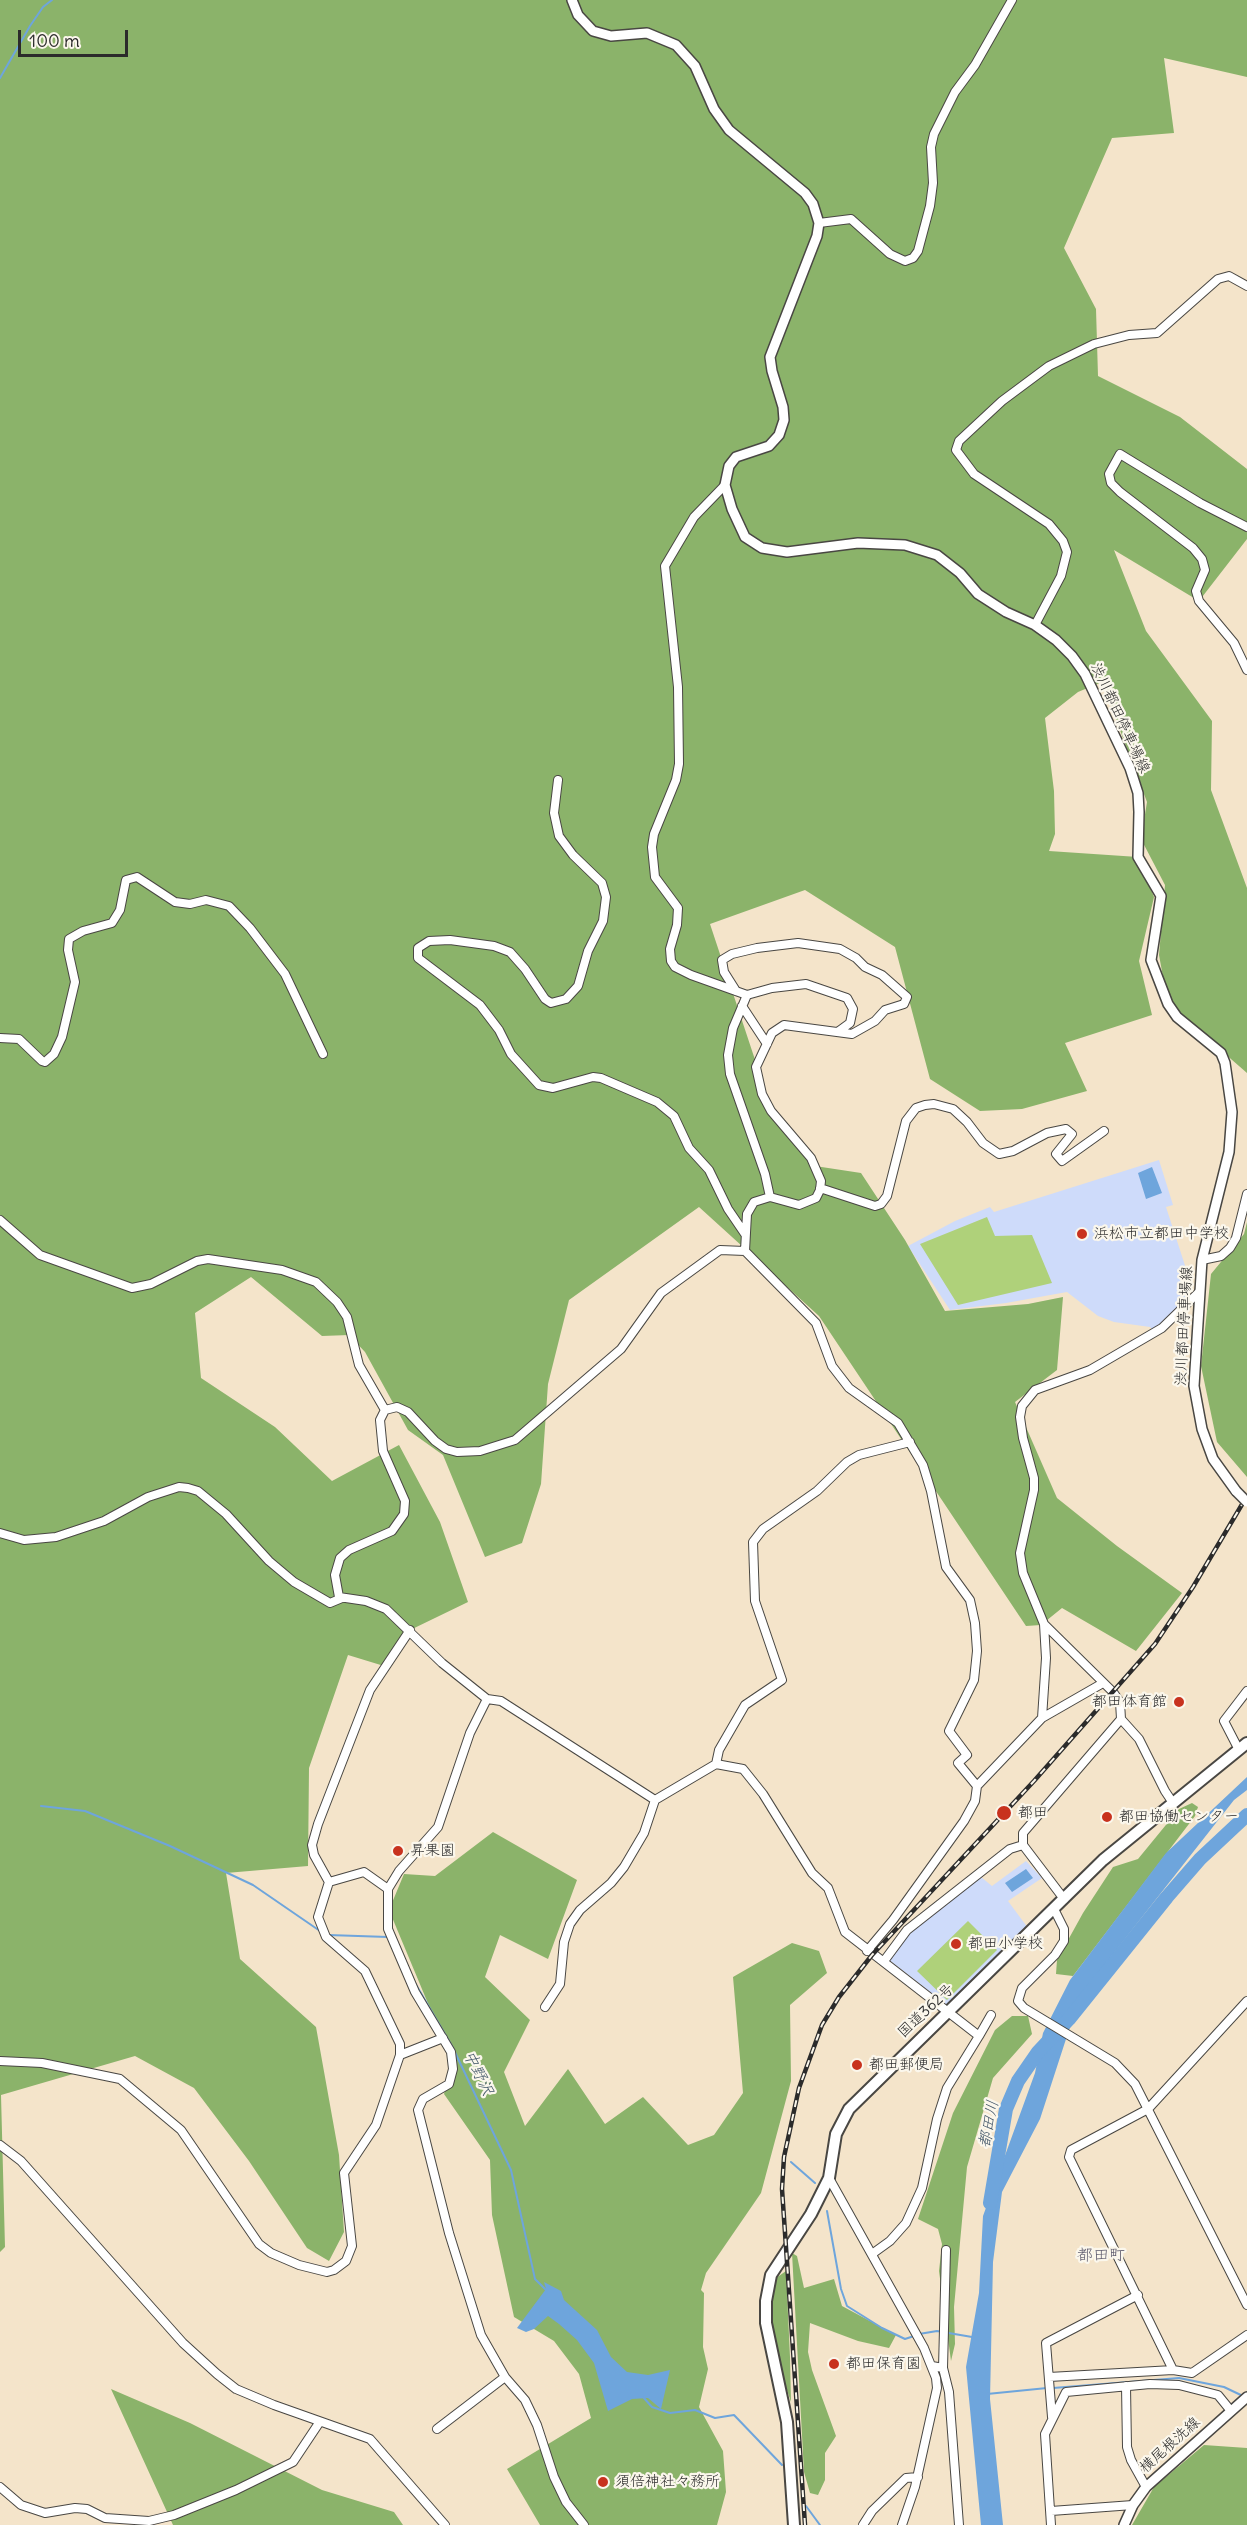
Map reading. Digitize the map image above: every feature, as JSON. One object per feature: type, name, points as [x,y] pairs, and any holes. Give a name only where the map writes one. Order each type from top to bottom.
[{"type":"highway","name":"国道362号","points":[[794,2525],[787,2422],[766,2323],[766,2301],[771,2275],[811,2214],[829,2178],[836,2134],[849,2109],[1103,1860],[1243,1746]]},
{"type":"main road","points":[[572,0],[578,15],[593,31],[611,36],[647,33],[676,45],[695,66],[714,109],[729,130],[794,182],[813,204],[819,223],[818,236],[770,357],[783,407],[784,420],[780,435],[769,446],[736,457],[729,466],[725,485]]},
{"type":"main road","name":"渋川都田停車場線","points":[[725,485],[732,509],[745,537],[762,548],[787,552],[858,543],[905,544],[938,555],[960,573],[978,594],[1006,612],[1035,625],[1056,640],[1085,674],[1130,768],[1138,793],[1140,812],[1138,857],[1161,896],[1151,960],[1168,1004],[1177,1017],[1221,1053],[1226,1063],[1232,1112],[1229,1152],[1202,1260],[1194,1386],[1202,1429],[1213,1459],[1236,1491],[1247,1502]]},
{"type":"main road","name":"横尾根洗線","points":[[1124,2525],[1133,2505],[1146,2487],[1245,2399]]},
{"type":"street","points":[[819,223],[851,219],[890,254],[905,261],[913,258],[918,251],[930,206],[933,183],[931,155],[934,134],[955,92],[975,65],[1012,0]]},
{"type":"street","points":[[1035,625],[1061,576],[1067,552],[1063,541],[1048,524],[974,474],[956,450],[959,441],[1002,401],[1049,366],[1095,344],[1129,334],[1157,333],[1218,279],[1229,276],[1247,286]]},
{"type":"street","points":[[1247,527],[1200,503],[1120,454],[1109,474],[1111,483],[1120,492],[1193,548],[1202,559],[1206,570],[1196,591],[1199,601],[1233,643],[1247,670]]},
{"type":"street","points":[[725,485],[693,517],[665,566],[678,687],[679,764],[670,798],[654,834],[652,847],[655,877],[678,908],[671,961],[675,967],[691,975],[747,995],[772,988],[806,984],[847,998],[853,1010],[850,1023],[839,1031]]},
{"type":"street","points":[[558,780],[554,813],[559,836],[573,855],[602,883],[606,897],[603,921],[588,951],[578,986],[566,999],[551,1003],[545,999],[525,969],[510,952],[494,946],[450,940],[429,941],[418,948],[418,958],[480,1005],[499,1030],[511,1054],[539,1085],[553,1088],[593,1077],[601,1078],[657,1102],[674,1116],[689,1148],[710,1170],[728,1209],[745,1234]]},
{"type":"street","points":[[0,1038],[19,1039],[45,1062],[54,1054],[62,1038],[75,982],[68,950],[69,939],[83,931],[112,923],[120,910],[126,880],[137,877],[175,902],[190,904],[206,900],[229,906],[250,928],[285,974],[324,1054]]},
{"type":"street","points":[[736,991],[724,972],[722,960],[732,954],[798,943],[840,949],[856,958],[865,967],[882,975],[907,997],[904,1004],[885,1010],[863,1029],[852,1034],[784,1025],[772,1033],[759,1057],[756,1068],[762,1094],[771,1111],[811,1158],[821,1181],[816,1198],[799,1205],[770,1197],[754,1202],[747,1214],[745,1251]]},
{"type":"street","points":[[747,995],[733,1028],[728,1055],[730,1074],[765,1174],[770,1197]]},
{"type":"street","points":[[742,1006],[767,1044]]},
{"type":"street","points":[[820,1188],[875,1206],[880,1204],[887,1196],[906,1121],[916,1108],[934,1104],[953,1109],[967,1122],[983,1143],[999,1154],[1013,1151],[1041,1136],[1066,1129],[1072,1134],[1056,1154],[1062,1161],[1104,1131]]},
{"type":"street","points":[[1202,1260],[1221,1256],[1230,1248],[1236,1238],[1247,1194]]},
{"type":"street","points":[[0,1220],[40,1255],[132,1288],[151,1284],[197,1261],[208,1259],[282,1270],[316,1282],[337,1302],[347,1317],[359,1365],[385,1410]]},
{"type":"street","points":[[655,1800],[501,1701],[487,1699],[442,1663],[410,1630],[376,1604],[342,1598],[337,1594],[335,1584],[337,1563],[340,1557],[349,1550],[392,1531],[405,1508],[383,1451],[380,1420],[385,1410],[397,1407],[408,1412],[446,1449],[457,1452],[480,1451],[515,1440],[621,1349],[661,1293],[720,1250],[745,1251],[816,1323],[832,1366],[849,1388],[898,1423],[923,1465],[932,1491],[946,1567],[970,1600],[975,1623],[977,1651],[974,1680],[949,1731],[967,1755],[958,1763],[977,1786]]},
{"type":"street","points":[[1041,1718],[1046,1658],[1044,1624],[1023,1573],[1020,1554],[1034,1490],[1020,1417],[1026,1397],[1035,1390],[1090,1370],[1162,1328],[1199,1292]]},
{"type":"street","points":[[716,1764],[719,1750],[745,1705],[782,1680],[755,1601],[753,1542],[763,1529],[817,1491],[847,1462],[859,1455],[896,1448],[910,1442]]},
{"type":"street","points":[[0,1533],[24,1540],[56,1537],[104,1521],[148,1497],[179,1487],[188,1488],[198,1491],[226,1514],[269,1561],[294,1582],[330,1603],[342,1598]]},
{"type":"street","points":[[1044,1624],[1120,1702],[1121,1719],[1139,1739],[1164,1791],[1173,1803]]},
{"type":"street","points":[[0,2061],[64,2066],[120,2079],[181,2130],[259,2244],[271,2253],[327,2272],[342,2266],[352,2246],[344,2173],[376,2125],[400,2055],[400,2044],[365,1971],[326,1937],[320,1924],[318,1917],[330,1882],[314,1855],[312,1845],[370,1690],[410,1630]]},
{"type":"street","points":[[867,1951],[893,1920],[964,1821],[975,1801],[977,1786],[1041,1718],[1103,1683]]},
{"type":"street","points":[[1243,1746],[1224,1721],[1247,1691]]},
{"type":"street","points":[[487,1699],[470,1733],[438,1827],[399,1871],[388,1889],[388,1929],[415,1992],[451,2052],[453,2069],[449,2084],[423,2099],[418,2110],[449,2233],[481,2335],[505,2377],[525,2400],[537,2426],[554,2477],[566,2502],[584,2525]]},
{"type":"street","points":[[1064,1899],[1023,1845],[1023,1833],[1121,1719]]},
{"type":"street","points":[[545,2007],[560,1984],[564,1942],[570,1924],[580,1910],[611,1883],[624,1867],[644,1833],[655,1800],[716,1764],[733,1765],[750,1774],[812,1874],[828,1888],[845,1932],[979,2036]]},
{"type":"street","points":[[884,1961],[907,1930],[1010,1849],[1023,1845]]},
{"type":"street","points":[[330,1882],[364,1872],[388,1889]]},
{"type":"street","points":[[1054,1909],[1064,1929],[1064,1941],[1055,1955],[1018,1994],[1018,2001],[1024,2008],[1129,2076],[1148,2109],[1247,2306]]},
{"type":"street","points":[[1173,2370],[1069,2157],[1071,2150],[1148,2109],[1247,2001]]},
{"type":"street","points":[[872,2254],[890,2241],[906,2223],[928,2166],[937,2119],[947,2088],[991,2015]]},
{"type":"street","points":[[400,2055],[442,2038]]},
{"type":"street","points":[[0,2145],[21,2162],[183,2343],[217,2374],[236,2389],[319,2423],[370,2439],[445,2525]]},
{"type":"street","points":[[829,2178],[932,2366],[937,2388],[918,2477],[902,2525]]},
{"type":"street","points":[[946,2250],[943,2368],[951,2406],[959,2525]]},
{"type":"street","points":[[1052,2420],[1046,2343],[1138,2295]]},
{"type":"street","points":[[1050,2378],[1173,2370],[1192,2373],[1247,2335]]},
{"type":"street","points":[[932,2366],[943,2368]]},
{"type":"street","points":[[437,2429],[505,2377]]},
{"type":"street","points":[[1051,2392],[1126,2386],[1179,2385],[1218,2396],[1231,2411]]},
{"type":"street","points":[[1126,2386],[1127,2447],[1131,2460],[1146,2487]]},
{"type":"street","points":[[1051,2525],[1046,2434],[1066,2392]]},
{"type":"street","points":[[0,2487],[21,2505],[45,2513],[75,2508],[87,2509],[107,2522],[149,2521],[174,2515],[236,2490],[293,2462],[319,2423]]},
{"type":"street","points":[[863,2525],[872,2511],[906,2478],[918,2477]]},
{"type":"street","points":[[1051,2511],[1133,2505]]},
{"type":"shaded area","points":[[1159,1160],[1173,1205],[1166,1207],[1192,1287],[1177,1311],[1154,1332],[1150,1327],[1114,1322],[1098,1316],[1067,1292],[950,1310],[908,1246],[955,1221],[990,1207],[994,1212]]},
{"type":"shaded area","name":"都田小学校","points":[[1026,1861],[1042,1878],[1008,1901],[1028,1928],[947,2005],[889,1960],[915,1927],[981,1877],[992,1886]]},
{"type":"green space","points":[[0,0],[1247,0],[1247,77],[1164,58],[1174,133],[1112,138],[1064,248],[1096,309],[1098,376],[1180,417],[1247,469],[1247,539],[1199,601],[1114,550],[1146,631],[1212,721],[1211,790],[1247,888],[1247,1073],[1168,1004],[1159,955],[1165,885],[1141,839],[1147,802],[1102,682],[1078,692],[1045,718],[1054,791],[1055,834],[1049,851],[1138,857],[1154,897],[1139,961],[1152,1015],[1065,1043],[1087,1091],[1022,1109],[980,1111],[930,1079],[895,947],[805,890],[710,924],[772,1111],[815,1166],[861,1173],[905,1240],[945,1311],[1028,1304],[1063,1297],[1057,1370],[1015,1402],[1057,1498],[1117,1546],[1182,1593],[1136,1651],[1062,1608],[1041,1625],[1026,1626],[819,1316],[699,1207],[569,1300],[548,1384],[541,1484],[522,1543],[485,1557],[443,1455],[408,1430],[365,1352],[349,1335],[322,1336],[251,1277],[195,1313],[201,1378],[275,1427],[332,1481],[399,1445],[440,1522],[468,1602],[404,1633],[384,1666],[348,1655],[309,1768],[308,1866],[226,1873],[240,1959],[316,2027],[339,2155],[344,2232],[329,2261],[307,2248],[249,2161],[194,2088],[135,2056],[1,2095],[5,2247],[0,2252]]},
{"type":"green space","points":[[987,1217],[995,1236],[1032,1235],[1052,1283],[958,1305],[920,1244]]},
{"type":"green space","points":[[1247,1222],[1247,1477],[1217,1442],[1201,1366],[1211,1274],[1244,1234]]},
{"type":"green space","points":[[1192,1803],[1198,1807],[1195,1816],[1073,1976],[1056,1974],[1057,1960],[1083,1913],[1113,1867],[1138,1859],[1179,1809]]},
{"type":"green space","points":[[493,1832],[577,1880],[548,1959],[500,1935],[485,1977],[530,2020],[504,2072],[525,2126],[568,2069],[605,2124],[643,2097],[688,2145],[714,2135],[743,2093],[733,1977],[792,1943],[819,1951],[827,1973],[790,2005],[791,2081],[761,2193],[706,2273],[701,2290],[704,2293],[703,2347],[708,2369],[699,2407],[723,2451],[726,2492],[717,2525],[540,2525],[507,2469],[591,2418],[579,2374],[554,2341],[514,2317],[492,2215],[490,2160],[444,2094],[452,2061],[389,1910],[404,1874],[435,1876]]},
{"type":"green space","points":[[968,1921],[997,1950],[947,2000],[917,1971]]},
{"type":"green space","points":[[1012,2016],[1028,2016],[1032,2034],[993,2078],[967,2167],[954,2307],[955,2344],[951,2361],[939,2271],[942,2244],[938,2229],[918,2219],[953,2113],[995,2030]]},
{"type":"green space","points":[[792,2253],[797,2256],[804,2288],[834,2279],[842,2306],[896,2335],[889,2348],[858,2341],[810,2323],[808,2352],[812,2370],[836,2436],[825,2453],[825,2480],[818,2495],[810,2493],[804,2472]]},
{"type":"green space","points":[[786,2271],[791,2402],[781,2372],[769,2311],[771,2290],[776,2278]]},
{"type":"green space","points":[[111,2389],[190,2423],[322,2490],[394,2512],[403,2525],[173,2525]]},
{"type":"green space","points":[[1204,2445],[1247,2448],[1247,2525],[1132,2525],[1154,2487]]},
{"type":"water","points":[[1152,1167],[1162,1193],[1146,1199],[1138,1173]]},
{"type":"water","points":[[1247,1777],[1247,1790],[1234,1800],[1080,1996],[1040,2119],[1002,2192],[993,2262],[990,2399],[1003,2525],[981,2525],[966,2367],[979,2293],[983,2216],[1035,2073],[1043,2033],[1070,1980],[1166,1853]]},
{"type":"water","points":[[1026,1869],[1033,1878],[1012,1892],[1005,1883]]},
{"type":"water","points":[[544,2282],[561,2291],[564,2300],[597,2330],[611,2357],[627,2372],[648,2375],[670,2370],[661,2409],[648,2398],[632,2399],[608,2411],[594,2363],[577,2340],[548,2316],[534,2329],[526,2332],[517,2328],[546,2289]]},
{"type":"waterway","points":[[0,78],[30,26],[43,7],[52,0]]},
{"type":"waterway","name":"中野沢","points":[[41,1806],[85,1811],[170,1846],[253,1885],[320,1931]]},
{"type":"waterway","name":"都田川","points":[[990,2203],[1006,2109],[1018,2081],[1038,2052],[1069,2019],[1167,1897],[1200,1859],[1247,1815]]},
{"type":"waterway","name":"中野沢","points":[[328,1935],[388,1937]]},
{"type":"waterway","name":"中野沢","points":[[415,1983],[452,2046],[511,2170],[535,2279],[547,2291]]},
{"type":"waterway","points":[[791,2162],[815,2183]]},
{"type":"waterway","points":[[827,2211],[841,2289],[847,2306],[882,2328],[905,2339],[914,2336]]},
{"type":"waterway","points":[[919,2334],[937,2331],[972,2337]]},
{"type":"waterway","points":[[1053,2388],[1179,2378],[1224,2387],[1245,2397]]},
{"type":"waterway","points":[[987,2394],[1047,2388]]},
{"type":"waterway","name":"中野沢","points":[[643,2397],[652,2407],[670,2413],[695,2410],[715,2418],[734,2415],[782,2465]]},
{"type":"waterway","name":"中野沢","points":[[806,2506],[820,2525]]},
{"type":"railway","points":[[805,2525],[782,2189],[784,2157],[799,2088],[822,2025],[839,1997],[872,1955],[1034,1781],[1155,1644],[1193,1587],[1247,1496]]},
{"type":"place","name":"浜松市立都田中学校","points":[[1082,1234]]},
{"type":"place","name":"都田体育館","points":[[1179,1702]]},
{"type":"place","name":"都田","points":[[1004,1813]]},
{"type":"place","name":"都田協働センター","points":[[1107,1817]]},
{"type":"place","name":"昇果園","points":[[398,1851]]},
{"type":"place","name":"都田小学校","points":[[956,1944]]},
{"type":"place","name":"都田郵便局","points":[[857,2065]]},
{"type":"place","name":"都田保育園","points":[[834,2364]]},
{"type":"place","name":"須倍神社々務所","points":[[603,2482]]},
{"type":"district","name":"都田町","points":[[1101,2255]]}]
